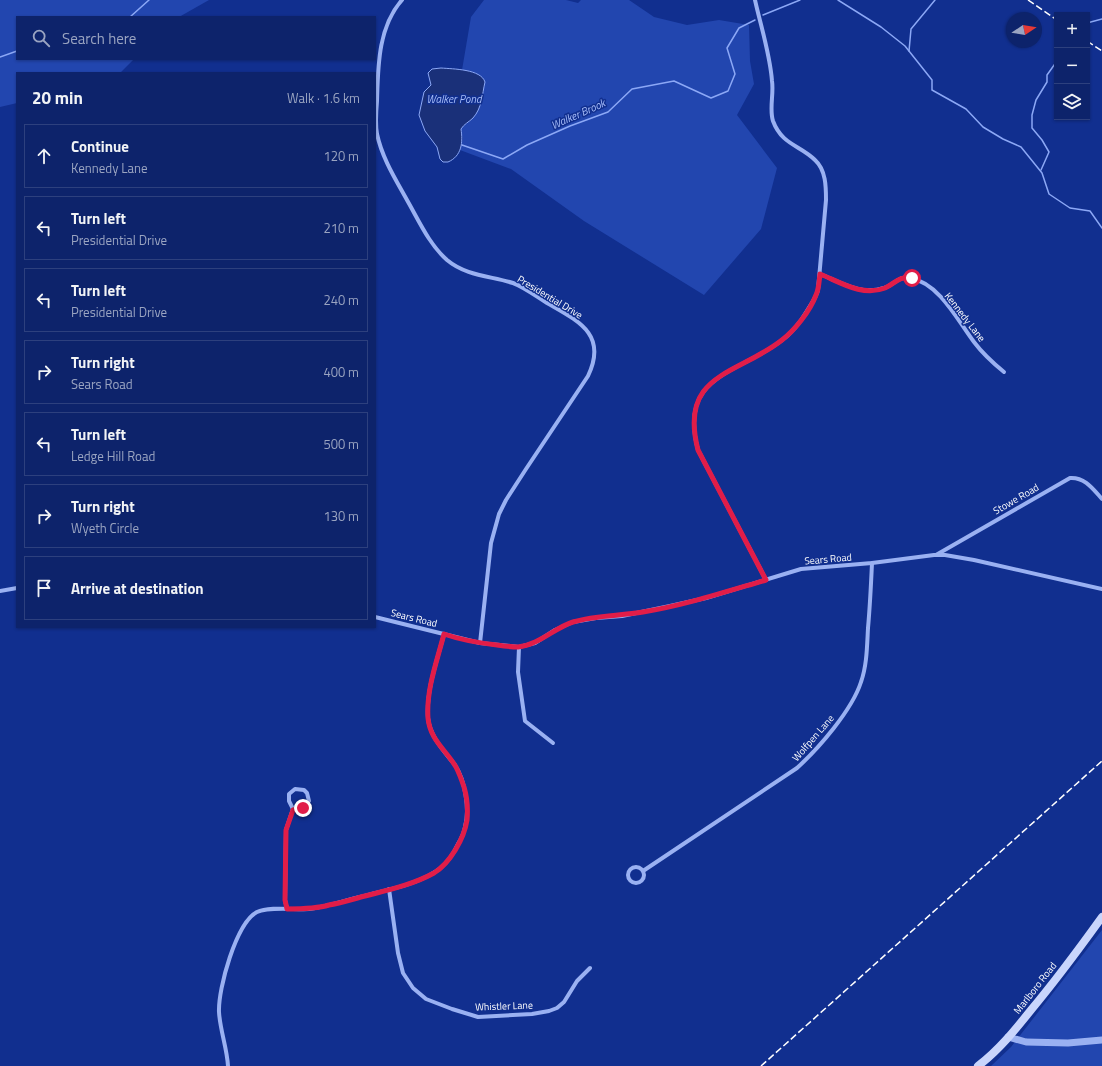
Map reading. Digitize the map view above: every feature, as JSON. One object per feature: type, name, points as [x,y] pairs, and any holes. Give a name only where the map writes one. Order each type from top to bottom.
[{"type":"main road","name":"Marlboro Road","points":[[978,1066],[1008,1037],[1056,979],[1102,917]]},
{"type":"street","name":"Presidential Drive","points":[[402,0],[389,19],[380,50],[376,88],[376,123],[377,134],[385,158],[403,192],[433,246],[449,262],[473,274],[515,284],[574,320],[587,330],[594,347],[594,359],[588,376],[519,480],[499,514],[490,542],[480,643]]},
{"type":"street","points":[[755,0],[773,82],[773,121],[783,138],[815,160],[824,174],[826,194],[820,274],[817,295],[801,321],[781,341],[715,379],[701,395],[695,414],[694,430],[698,450],[766,580]]},
{"type":"street","name":"Kennedy Lane","points":[[820,274],[859,290],[883,289],[905,277],[912,278],[923,283],[934,290],[957,316],[982,352],[1004,372]]},
{"type":"street","name":"Stowe Road","points":[[936,555],[1070,478],[1075,477],[1084,480],[1102,499]]},
{"type":"street","name":"Sears Road","points":[[376,617],[480,643],[519,647],[535,643],[555,630],[573,622],[655,610],[706,598],[809,568],[872,563],[936,555],[974,560],[1102,589]]},
{"type":"street","name":"Wolfpen Lane","points":[[643,871],[803,763],[850,706],[864,675],[872,563]]},
{"type":"street","points":[[0,591],[16,588]]},
{"type":"street","points":[[228,1066],[220,1024],[219,1009],[221,994],[237,938],[244,924],[251,916],[259,911],[308,909],[329,906],[402,886],[435,872],[446,862],[458,845],[465,828],[467,807],[463,784],[456,767],[440,748],[430,729],[428,718],[432,682],[444,634]]},
{"type":"street","points":[[519,647],[518,672],[525,721],[553,743]]},
{"type":"street","points":[[287,909],[285,900],[286,830],[293,810],[289,801],[289,794],[295,789],[304,790],[307,793],[309,801],[303,808],[293,810]]},
{"type":"street","name":"Whistler Lane","points":[[389,889],[398,953],[403,974],[413,988],[426,999],[478,1017],[532,1014],[549,1011],[558,1008],[564,1002],[577,981],[590,968]]},
{"type":"street","points":[[1008,1037],[1026,1042],[1068,1043],[1102,1040]]},
{"type":"shaded area","points":[[0,0],[209,0],[181,16],[16,16],[16,60],[133,60],[121,72],[16,72],[16,103],[0,107]]},
{"type":"shaded area","points":[[484,0],[566,0],[578,3],[581,0],[629,0],[654,17],[687,25],[719,20],[749,25],[750,61],[754,84],[737,115],[777,168],[761,229],[704,295],[584,221],[511,169],[460,150],[463,139],[461,129],[469,122],[482,103],[477,74],[462,70],[471,17]]},
{"type":"shaded area","points":[[1102,930],[1102,1066],[991,1066],[1011,1047]]},
{"type":"water","name":"Walker Pond","points":[[441,68],[466,70],[478,74],[485,82],[481,101],[476,114],[461,129],[462,139],[459,152],[448,162],[443,162],[440,159],[437,147],[425,131],[419,115],[424,92],[431,85],[428,73],[432,69]]},
{"type":"waterway","points":[[131,16],[149,0]]},
{"type":"waterway","name":"Walker Brook","points":[[763,15],[800,0]]},
{"type":"waterway","name":"Walker Brook","points":[[838,0],[881,27],[905,46],[932,80],[932,90],[966,109],[983,127],[1003,139],[1021,147],[1042,173],[1049,194],[1070,208],[1090,211],[1102,228]]},
{"type":"waterway","points":[[909,51],[911,29],[935,0]]},
{"type":"waterway","points":[[1090,22],[1102,19]]},
{"type":"waterway","name":"Walker Brook","points":[[462,145],[503,159],[527,145],[570,126],[608,112],[632,89],[674,81],[711,98],[728,91],[735,74],[727,48],[739,28],[755,20]]},
{"type":"waterway","points":[[0,57],[16,51]]},
{"type":"waterway","points":[[1041,170],[1049,152],[1042,140],[1032,128],[1032,115],[1036,100],[1047,82],[1047,75],[1054,65]]},
{"type":"railway","points":[[1028,0],[1054,18]]},
{"type":"railway","points":[[1090,43],[1102,51]]},
{"type":"railway","points":[[761,1066],[1102,761]]},
{"type":"route","points":[[303,808],[293,810],[286,830],[285,900],[287,909],[308,909],[329,906],[402,886],[435,872],[446,862],[458,845],[467,819],[466,794],[463,784],[456,767],[440,748],[430,729],[428,718],[432,682],[444,634],[480,643],[519,647],[535,643],[555,630],[573,622],[585,619],[622,616],[655,610],[706,598],[766,580],[698,450],[695,440],[694,422],[701,395],[715,379],[781,341],[792,332],[801,321],[817,295],[820,274],[859,290],[883,289],[897,280],[905,277],[912,278]]}]
